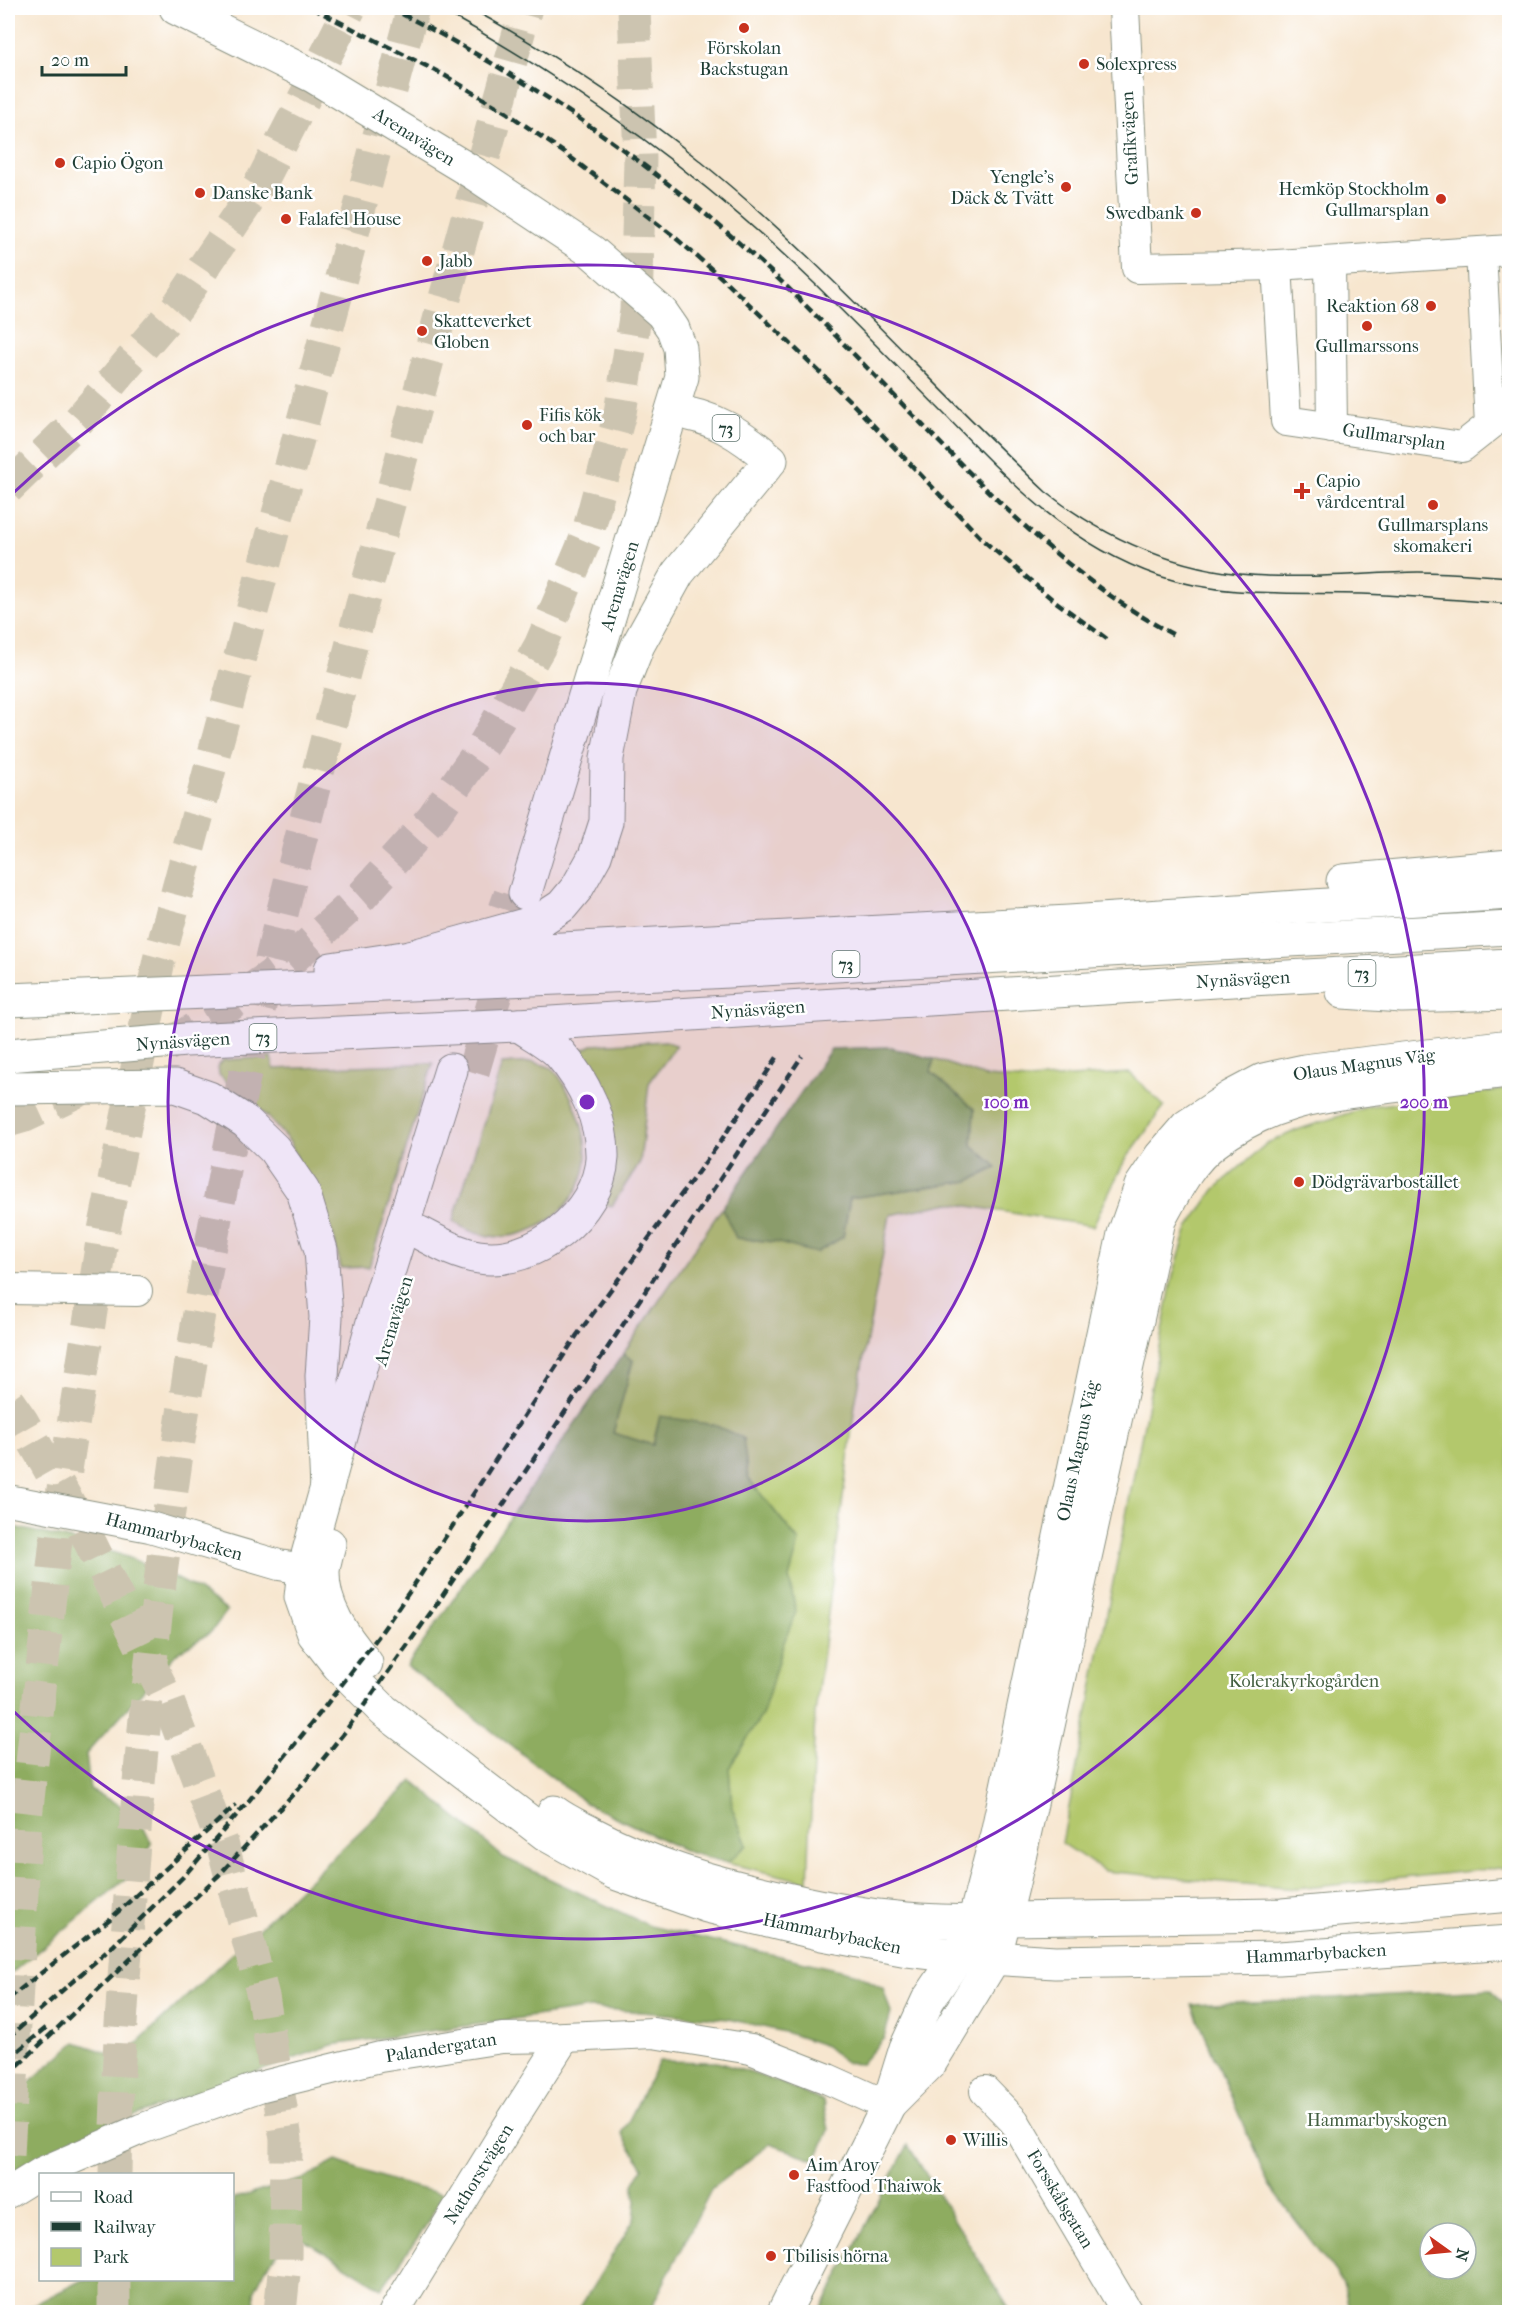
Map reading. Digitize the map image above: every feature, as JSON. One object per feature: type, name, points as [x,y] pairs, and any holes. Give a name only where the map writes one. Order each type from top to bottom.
[{"type":"main road","name":"Arenavägen","points":[[176,8],[313,76],[446,157],[591,251],[624,277],[636,292],[662,313],[680,348],[682,377],[666,409],[518,894]]},
{"type":"main road","name":"73","points":[[410,957],[539,921],[562,906],[577,888],[595,856],[606,822],[609,748],[620,691],[638,645],[678,573],[771,460],[745,438],[721,425],[691,413],[666,409]]},
{"type":"main road","points":[[1069,922],[1213,890],[1509,866]]},
{"type":"main road","points":[[182,993],[410,957],[1069,922],[1509,893]]},
{"type":"main road","name":"73","points":[[8,1000],[698,972],[1509,928]]},
{"type":"main road","name":"Nynäsvägen","points":[[8,1055],[186,1040],[519,1025],[1215,981],[1509,965]]},
{"type":"main road","points":[[1215,981],[1402,996],[1509,993]]},
{"type":"main road","points":[[420,1233],[453,1250],[479,1257],[503,1258],[527,1251],[556,1236],[588,1201],[597,1181],[602,1159],[598,1124],[585,1090],[559,1053],[519,1025]]},
{"type":"main road","name":"Olaus Magnus Väg","points":[[888,2106],[930,2063],[994,1959],[989,1921],[1010,1774],[1124,1233],[1141,1186],[1161,1156],[1187,1126],[1231,1097],[1263,1080],[1304,1071],[1500,1060]]},
{"type":"main road","name":"Arenavägen","points":[[462,1071],[420,1233],[334,1518],[314,1570],[327,1489],[375,1316],[462,1071]]},
{"type":"main road","points":[[8,1088],[175,1086],[209,1098],[246,1122],[274,1149],[303,1191],[321,1250],[326,1317],[322,1376],[327,1489]]},
{"type":"main road","name":"Hammarbybacken","points":[[314,1570],[340,1630],[372,1671],[397,1695],[559,1816],[626,1851],[714,1882],[827,1908],[921,1920],[989,1921],[1282,1915],[1509,1895]]},
{"type":"main road","name":"Hammarbybacken","points":[[314,1570],[301,1597],[314,1634],[338,1665],[384,1711],[547,1835],[615,1873],[707,1906],[822,1934],[908,1950],[994,1959],[1055,1962],[1279,1958],[1509,1942]]},
{"type":"main road","name":"Olaus Magnus Väg","points":[[789,2309],[888,2106],[906,2048],[928,2000],[958,1956],[989,1921]]},
{"type":"street","name":"Grafikvägen","points":[[1124,8],[1137,268]]},
{"type":"street","name":"Gullmarsplan","points":[[1137,268],[1277,265],[1495,251],[1490,425],[1462,447],[1286,421],[1277,265]]},
{"type":"street","name":"Gullmarsplan","points":[[1330,262],[1332,428]]},
{"type":"street","points":[[8,1289],[137,1291]]},
{"type":"street","name":"Hammarbybacken","points":[[8,1500],[150,1527],[249,1557],[314,1570]]},
{"type":"street","name":"Palandergatan","points":[[40,2173],[141,2128],[259,2087],[380,2057],[502,2038],[653,2033],[751,2049],[828,2079],[888,2106]]},
{"type":"street","name":"Nathorstvägen","points":[[394,2313],[565,2037]]},
{"type":"street","name":"Forsskålsgatan","points":[[985,2091],[1014,2121],[1127,2313]]},
{"type":"street","name":"Palandergatan","points":[[8,2193],[39,2174]]},
{"type":"green space","points":[[666,1041],[676,1046],[649,1083],[640,1162],[612,1206],[602,1204],[578,1052],[592,1045]]},
{"type":"green space","points":[[888,1047],[934,1059],[931,1072],[974,1109],[972,1145],[997,1167],[969,1181],[850,1198],[843,1237],[816,1253],[775,1242],[736,1238],[722,1208],[831,1049]]},
{"type":"green space","points":[[272,1057],[274,1069],[433,1063],[369,1267],[341,1268],[333,1235],[289,1141],[267,1116],[219,1075],[218,1065],[223,1060]]},
{"type":"green space","points":[[934,1059],[986,1077],[1028,1080],[1130,1073],[1164,1106],[1124,1162],[1093,1226],[950,1203],[890,1215],[855,1405],[815,1714],[808,1882],[727,1863],[747,1845],[732,1808],[729,1768],[763,1713],[781,1650],[795,1612],[789,1578],[799,1541],[748,1478],[660,1416],[653,1445],[613,1433],[633,1361],[623,1354],[722,1208],[737,1238],[775,1242],[843,1237],[850,1198],[969,1181],[997,1168],[972,1145],[974,1109],[931,1072]]},
{"type":"green space","points":[[533,1062],[555,1071],[575,1106],[586,1145],[586,1162],[582,1179],[573,1196],[560,1211],[545,1223],[527,1232],[509,1236],[489,1236],[471,1231],[453,1221],[502,1064]]},
{"type":"green space","name":"Kolerakyrkogården","points":[[1509,1089],[1509,1867],[1296,1889],[1104,1871],[1062,1843],[1173,1275],[1188,1228],[1214,1190],[1266,1144],[1297,1130],[1370,1106]]},
{"type":"green space","points":[[623,1354],[633,1360],[613,1433],[653,1445],[660,1416],[714,1425],[743,1438],[748,1478],[799,1542],[789,1578],[796,1612],[781,1650],[763,1713],[729,1768],[732,1808],[747,1845],[727,1863],[688,1852],[586,1803],[407,1666]]},
{"type":"green space","points":[[8,1526],[123,1555],[194,1588],[227,1611],[211,1632],[177,1653],[86,1754],[90,1790],[137,1814],[152,1845],[134,1872],[8,1976]]},
{"type":"green space","points":[[413,1781],[503,1857],[650,1926],[857,1974],[883,1988],[891,2013],[884,2038],[861,2064],[846,2063],[826,2046],[788,2033],[729,2019],[591,2008],[332,2045],[108,2125],[25,2165],[8,2177],[8,2100],[76,2042],[122,2058]]},
{"type":"green space","name":"Hammarbyskogen","points":[[1491,1990],[1509,2010],[1509,2312],[1350,2312],[1343,2283],[1269,2185],[1192,2005]]},
{"type":"green space","points":[[659,2061],[717,2062],[779,2082],[823,2101],[829,2130],[816,2160],[770,2144],[712,2188],[649,2312],[577,2312],[634,2220],[636,2201],[633,2185],[643,2167],[622,2134]]},
{"type":"green space","points":[[908,2145],[1011,2312],[820,2312]]},
{"type":"green space","points":[[336,2161],[443,2194],[423,2230],[382,2288],[304,2240],[285,2244],[266,2268],[254,2292],[255,2309],[261,2312],[20,2312],[80,2281],[234,2281],[234,2199],[303,2179]]},
{"type":"tunnel","points":[[8,488],[79,420],[177,307],[263,179],[350,8]]},
{"type":"tunnel","points":[[8,2155],[26,1818],[58,1521],[103,1235],[159,960],[413,8]]},
{"type":"tunnel","points":[[115,2173],[122,2001],[138,1800],[157,1607],[183,1414],[215,1221],[248,1059],[295,861],[404,449],[526,8]]},
{"type":"tunnel","points":[[166,1046],[215,1016],[284,966],[362,896],[433,817],[485,743],[540,646],[587,536],[620,413],[636,311],[640,159],[634,8]]},
{"type":"tunnel","points":[[489,956],[510,895]]},
{"type":"tunnel","points":[[473,1072],[507,956]]},
{"type":"tunnel","points":[[8,1121],[25,1116],[91,1085]]},
{"type":"tunnel","points":[[8,1401],[22,1421],[84,1530],[168,1701],[222,1843],[263,1996],[286,2139],[285,2264],[280,2312]]},
{"type":"tunnel","points":[[114,2281],[114,2312]]},
{"type":"tram line","points":[[438,8],[539,67],[588,100],[636,133],[728,205],[815,284],[1018,487],[1069,529],[1097,547],[1159,576],[1209,588],[1234,591],[1362,594],[1510,604]]},
{"type":"tram line","points":[[470,8],[530,42],[588,79],[645,118],[699,160],[790,239],[1046,492],[1096,526],[1150,552],[1178,562],[1237,574],[1306,576],[1430,572],[1510,577]]},
{"type":"railway","points":[[312,8],[444,75],[506,112],[566,154],[671,234],[723,279],[849,400],[985,542],[1052,599],[1107,639]]},
{"type":"railway","points":[[390,8],[497,66],[548,98],[599,132],[696,206],[787,287],[1029,530],[1084,576],[1143,617],[1174,635]]},
{"type":"railway","points":[[8,2038],[112,1947],[183,1877],[320,1713],[414,1585],[577,1335],[718,1145],[778,1056]]},
{"type":"railway","points":[[8,2075],[219,1875],[307,1779],[347,1729],[437,1604],[802,1056]]},
{"type":"railway","points":[[8,1999],[110,1919],[236,1805]]},
{"type":"railway","points":[[8,2059],[46,2028]]},
{"type":"place","name":"Förskolan Backstugan","points":[[744,28]]},
{"type":"place","name":"Solexpress","points":[[1084,64]]},
{"type":"place","name":"Capio Ögon","points":[[60,163]]},
{"type":"place","name":"Yengle's Däck & Tvätt","points":[[1066,187]]},
{"type":"place","name":"Danske Bank","points":[[200,193]]},
{"type":"place","name":"Hemköp Stockholm Gullmarsplan","points":[[1441,199]]},
{"type":"place","name":"Swedbank","points":[[1196,213]]},
{"type":"place","name":"Falafel House","points":[[286,219]]},
{"type":"place","name":"Jabb","points":[[427,261]]},
{"type":"place","name":"Reaktion 68","points":[[1431,306]]},
{"type":"place","name":"Gullmarssons","points":[[1367,326]]},
{"type":"place","name":"Skatteverket Globen","points":[[422,331]]},
{"type":"place","name":"Fifis kök och bar","points":[[527,425]]},
{"type":"place","name":"Capio vårdcentral","points":[[1302,491]]},
{"type":"place","name":"Gullmarsplans skomakeri","points":[[1433,505]]},
{"type":"place","name":"Dödgrävarbostället","points":[[1299,1182]]},
{"type":"place","name":"Willis","points":[[951,2140]]},
{"type":"place","name":"Aim Aroy Fastfood Thaiwok","points":[[794,2175]]},
{"type":"place","name":"Tbilisis hörna","points":[[771,2256]]}]
